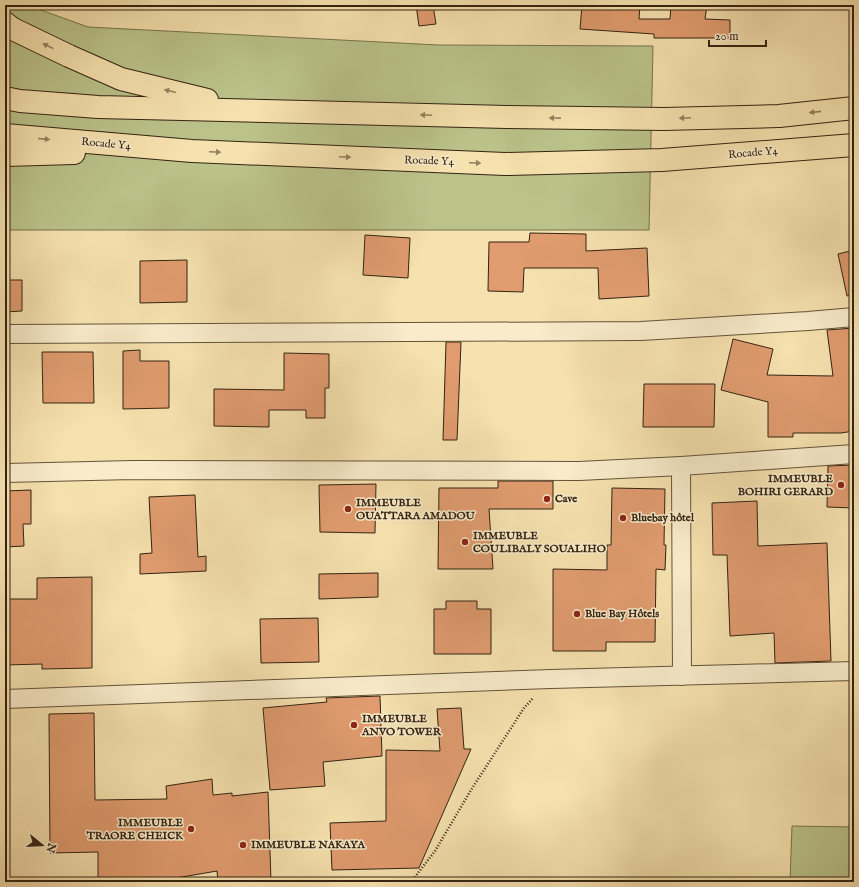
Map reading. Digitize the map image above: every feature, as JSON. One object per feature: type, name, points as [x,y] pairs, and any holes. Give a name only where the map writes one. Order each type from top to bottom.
[{"type":"highway","points":[[5,23],[13,29],[55,50],[121,79],[200,99],[291,111]]},
{"type":"highway","points":[[5,98],[20,101],[98,107],[507,117],[664,119],[780,116],[854,108]]},
{"type":"highway","name":"Rocade Y4","points":[[5,135],[192,151],[505,164],[662,160],[854,145]]},
{"type":"highway","points":[[5,155],[192,151]]},
{"type":"street","points":[[5,334],[641,331],[854,317]]},
{"type":"street","points":[[5,473],[133,470],[579,471],[681,466],[854,454]]},
{"type":"street","points":[[681,466],[682,676]]},
{"type":"street","points":[[5,699],[551,678],[854,671]]},
{"type":"path","points":[[411,882],[435,851],[470,790],[524,708],[551,678]]},
{"type":"green space","points":[[5,5],[27,5],[88,27],[438,45],[653,46],[649,230],[5,230]]},
{"type":"green space","points":[[792,826],[854,827],[854,882],[790,882]]},
{"type":"building","points":[[416,5],[433,5],[436,24],[419,26]]},
{"type":"building","points":[[582,5],[640,5],[639,19],[670,19],[671,5],[707,5],[705,19],[730,20],[730,38],[654,38],[654,34],[580,29]]},
{"type":"building","points":[[530,233],[586,234],[586,251],[647,248],[649,296],[599,299],[598,268],[524,268],[523,292],[488,291],[489,242],[529,242]]},
{"type":"building","points":[[365,235],[410,238],[408,278],[363,275]]},
{"type":"building","points":[[854,250],[854,295],[847,296],[838,254]]},
{"type":"building","points":[[187,260],[187,302],[140,303],[140,261]]},
{"type":"building","points":[[5,280],[22,280],[22,311],[5,312]]},
{"type":"building","points":[[854,328],[854,431],[841,433],[793,433],[793,437],[768,437],[768,402],[721,390],[733,339],[773,349],[767,375],[833,376],[827,330]]},
{"type":"building","points":[[446,342],[461,342],[457,440],[443,440]]},
{"type":"building","points":[[140,350],[140,361],[169,361],[169,408],[123,409],[123,351]]},
{"type":"building","points":[[42,352],[93,352],[94,403],[43,403]]},
{"type":"building","points":[[284,353],[329,354],[329,388],[325,388],[325,418],[306,418],[306,410],[269,410],[269,427],[214,426],[214,389],[284,390]]},
{"type":"building","points":[[644,384],[715,384],[714,427],[643,427]]},
{"type":"building","name":"IMMEUBLE BOHIRI GERARD","points":[[854,465],[854,508],[827,507],[828,466]]},
{"type":"building","name":"IMMEUBLE COULIBALY SOUALIHO","points":[[498,481],[553,481],[553,509],[489,509],[493,569],[438,569],[439,488],[498,488]]},
{"type":"building","name":"IMMEUBLE OUATTARA AMADOU","points":[[376,484],[375,533],[320,532],[319,485]]},
{"type":"building","points":[[612,488],[665,489],[665,570],[656,569],[655,642],[606,642],[606,651],[553,651],[553,569],[607,570],[607,545],[611,545]]},
{"type":"building","points":[[31,490],[31,524],[23,524],[24,546],[5,547],[5,491]]},
{"type":"building","points":[[195,495],[198,557],[206,556],[206,571],[140,574],[140,554],[152,553],[149,497]]},
{"type":"building","points":[[757,501],[758,546],[827,543],[831,661],[775,663],[774,633],[730,636],[727,555],[713,555],[712,503]]},
{"type":"building","points":[[378,573],[378,597],[319,599],[319,574]]},
{"type":"building","points":[[92,577],[92,668],[42,669],[42,664],[5,665],[5,599],[37,599],[37,578]]},
{"type":"building","points":[[446,601],[477,601],[477,609],[491,609],[491,654],[434,654],[434,609],[446,609]]},
{"type":"building","points":[[318,618],[319,662],[261,663],[260,619]]},
{"type":"building","points":[[380,696],[382,756],[323,762],[325,786],[270,790],[263,708],[327,702],[326,698]]},
{"type":"building","points":[[461,708],[464,749],[471,749],[419,868],[332,870],[330,823],[386,821],[386,750],[440,751],[437,709]]},
{"type":"building","points":[[94,713],[95,800],[167,799],[166,786],[212,779],[213,795],[232,793],[232,796],[268,792],[271,881],[218,882],[217,871],[176,878],[98,879],[98,852],[50,853],[49,714]]},
{"type":"place","name":"IMMEUBLE BOHIRI GERARD","points":[[841,485]]},
{"type":"place","name":"Cave","points":[[547,499]]},
{"type":"place","name":"IMMEUBLE OUATTARA AMADOU","points":[[348,509]]},
{"type":"place","name":"Bluebay hôtel","points":[[623,518]]},
{"type":"place","name":"IMMEUBLE COULIBALY SOUALIHO","points":[[465,542]]},
{"type":"place","name":"Blue Bay Hôtels","points":[[577,614]]},
{"type":"place","name":"IMMEUBLE ANVO TOWER","points":[[354,725]]},
{"type":"place","name":"IMMEUBLE TRAORE CHEICK","points":[[191,829]]},
{"type":"place","name":"IMMEUBLE NAKAYA","points":[[243,845]]}]
